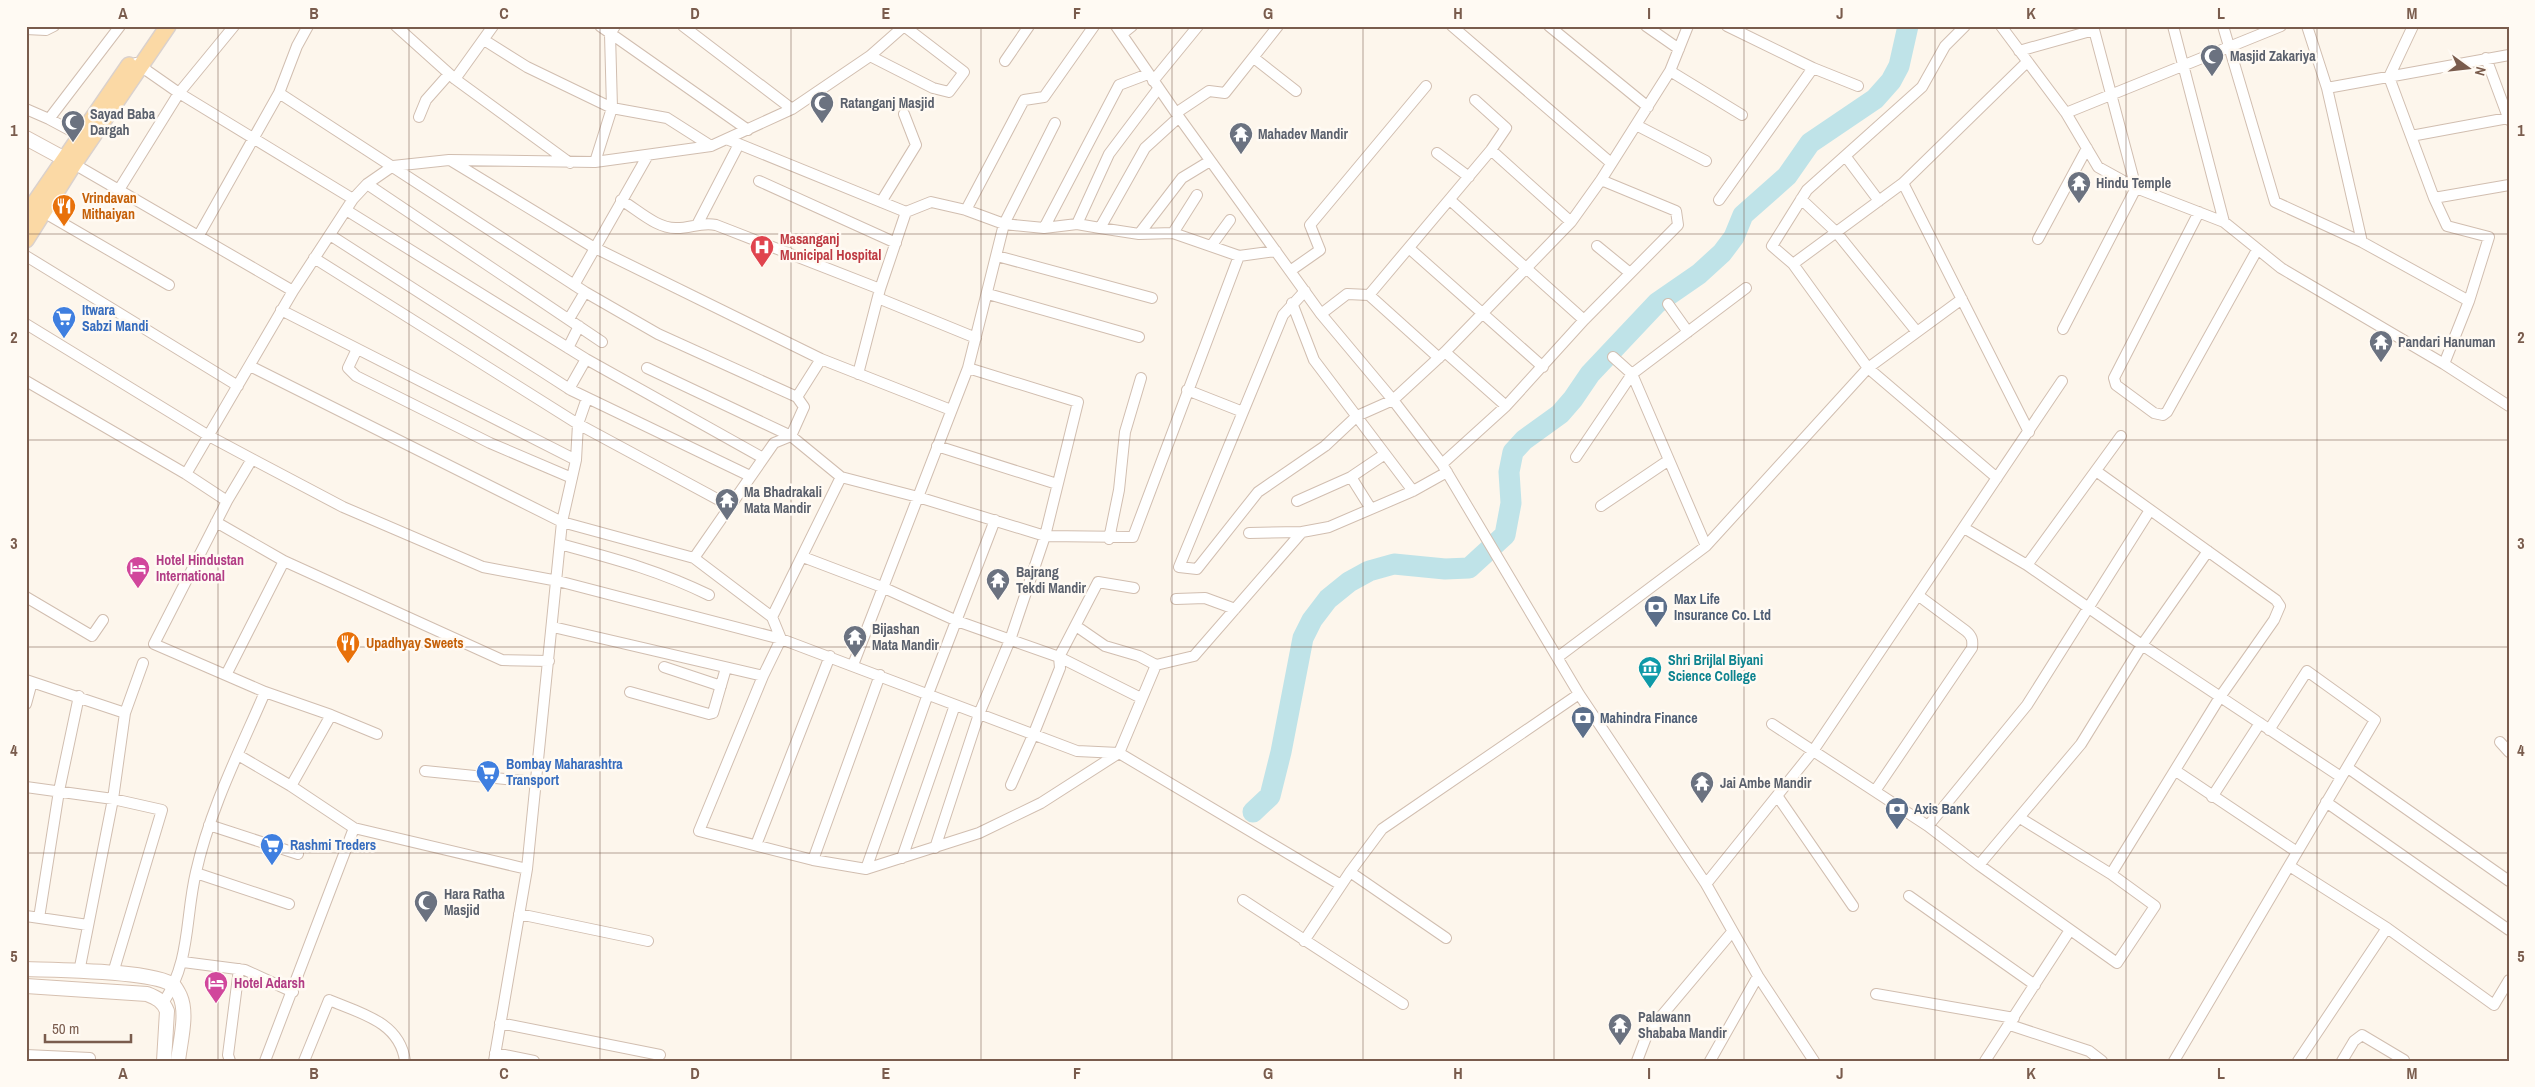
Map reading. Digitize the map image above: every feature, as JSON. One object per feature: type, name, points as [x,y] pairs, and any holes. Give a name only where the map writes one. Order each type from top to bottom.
[{"type":"main road","points":[[26,214],[69,161],[136,63],[156,26]]},
{"type":"main road","points":[[26,240],[45,213],[79,135],[168,26]]},
{"type":"street","points":[[26,29],[46,30],[54,26]]},
{"type":"street","points":[[48,119],[120,26]]},
{"type":"street","points":[[120,188],[179,93],[234,26]]},
{"type":"street","points":[[199,235],[279,93],[299,42],[308,26]]},
{"type":"street","points":[[396,26],[452,76],[570,163]]},
{"type":"street","points":[[419,117],[426,100],[452,76],[484,40],[493,26]]},
{"type":"street","points":[[600,26],[613,30],[748,130]]},
{"type":"street","points":[[682,26],[792,109]]},
{"type":"street","points":[[186,474],[293,290],[353,199],[367,184],[393,166],[449,160],[595,162],[712,146],[729,140],[792,109],[870,56],[904,26],[964,72],[949,92],[933,88],[870,56]]},
{"type":"street","points":[[1005,61],[1029,26]]},
{"type":"street","points":[[966,210],[1024,100],[1044,97],[1094,26]]},
{"type":"street","points":[[1132,26],[1119,30],[1177,115],[1321,314],[1393,400],[1445,468],[1579,694],[1706,884],[1758,976],[1814,1061]]},
{"type":"street","points":[[1077,224],[1109,154],[1153,81],[1198,26]]},
{"type":"street","points":[[1100,228],[1145,148],[1177,115],[1210,91],[1225,94],[1278,26]]},
{"type":"street","points":[[1452,26],[1611,163]]},
{"type":"street","points":[[1549,26],[1648,106]]},
{"type":"street","points":[[1646,26],[1679,49]]},
{"type":"street","points":[[1304,291],[1282,316],[1179,567],[1197,570],[1258,492],[1325,446],[1357,416],[1393,400],[1442,355],[1571,222],[1601,180],[1670,71],[1688,26]]},
{"type":"street","points":[[1727,26],[1813,68],[1858,86]]},
{"type":"street","points":[[1965,26],[1948,42],[1922,87],[1807,190],[1772,246],[1793,264],[1868,368],[1997,478]]},
{"type":"street","points":[[2000,26],[2066,113],[2098,167],[2136,188],[2224,222],[2282,268],[2508,402]]},
{"type":"street","points":[[2173,26],[2224,222]]},
{"type":"street","points":[[2223,26],[2275,202],[2362,242],[2469,301]]},
{"type":"street","points":[[2066,113],[2281,26]]},
{"type":"street","points":[[2307,26],[2327,88],[2362,242]]},
{"type":"street","points":[[2413,26],[2389,76],[2434,198],[2447,226],[2489,237],[2469,301],[2444,364]]},
{"type":"street","points":[[2019,51],[2093,28],[2136,188],[2063,329]]},
{"type":"street","points":[[595,162],[612,108],[613,30]]},
{"type":"street","points":[[484,40],[527,67],[612,108],[667,118],[712,146]]},
{"type":"street","points":[[2327,88],[2509,55]]},
{"type":"street","points":[[1254,58],[1296,91]]},
{"type":"street","points":[[2411,136],[2508,119],[2486,58]]},
{"type":"street","points":[[1793,264],[1903,183],[2027,62]]},
{"type":"street","points":[[136,63],[179,93],[353,199]]},
{"type":"street","points":[[1719,200],[1813,68]]},
{"type":"street","points":[[1670,71],[1742,115]]},
{"type":"street","points":[[1044,228],[1119,85],[1153,81]]},
{"type":"street","points":[[1290,271],[1320,250],[1310,224],[1426,86]]},
{"type":"street","points":[[279,93],[585,292],[658,334],[797,397],[804,407],[791,436],[774,442],[694,558]]},
{"type":"street","points":[[1369,295],[1410,249],[1491,150],[1506,128],[1475,100]]},
{"type":"street","points":[[26,108],[79,135]]},
{"type":"street","points":[[882,202],[916,145],[904,114]]},
{"type":"street","points":[[852,665],[968,368],[1004,224],[1055,123]]},
{"type":"street","points":[[1636,125],[1706,161]]},
{"type":"street","points":[[26,138],[120,188],[293,290]]},
{"type":"street","points":[[729,140],[906,212],[931,202],[966,210],[1004,224],[1044,228],[1077,224],[1139,234],[1173,233],[1239,256],[1276,251]]},
{"type":"street","points":[[698,223],[739,144]]},
{"type":"street","points":[[2038,239],[2087,148]]},
{"type":"street","points":[[1491,150],[1571,222]]},
{"type":"street","points":[[1437,153],[1469,177]]},
{"type":"street","points":[[574,285],[648,155]]},
{"type":"street","points":[[1846,157],[1879,201]]},
{"type":"street","points":[[449,160],[594,247],[821,359],[951,410]]},
{"type":"street","points":[[1139,234],[1182,178],[1210,161]]},
{"type":"street","points":[[1249,533],[1302,532],[1329,527],[1413,491],[1445,468],[1543,367],[1584,320],[1678,225],[1676,210],[1601,180]]},
{"type":"street","points":[[759,181],[896,243]]},
{"type":"street","points":[[1903,183],[2029,432]]},
{"type":"street","points":[[367,184],[602,342]]},
{"type":"street","points":[[2434,198],[2509,185]]},
{"type":"street","points":[[1173,233],[1197,195]]},
{"type":"street","points":[[1801,199],[1836,232],[1917,332]]},
{"type":"street","points":[[622,200],[662,226],[680,228],[698,223],[716,225],[879,294],[976,338]]},
{"type":"street","points":[[1450,200],[1584,320]]},
{"type":"street","points":[[346,210],[586,359],[763,458]]},
{"type":"street","points":[[858,374],[879,294],[906,212]]},
{"type":"street","points":[[2199,212],[2114,378],[2116,385],[2154,413],[2163,416],[2167,412],[2258,250]]},
{"type":"street","points":[[45,213],[169,285]]},
{"type":"street","points":[[1211,246],[1230,220]]},
{"type":"street","points":[[330,235],[568,388],[750,476]]},
{"type":"street","points":[[1597,246],[1630,274]]},
{"type":"street","points":[[1410,249],[1543,367]]},
{"type":"street","points":[[26,256],[238,386]]},
{"type":"street","points":[[997,256],[1152,298]]},
{"type":"street","points":[[647,368],[791,436],[841,477],[918,497],[1045,536],[1133,537],[1239,256]]},
{"type":"street","points":[[314,258],[578,424],[730,506]]},
{"type":"street","points":[[1576,457],[1632,374],[1746,288]]},
{"type":"street","points":[[569,319],[585,292]]},
{"type":"street","points":[[988,294],[1138,337]]},
{"type":"street","points":[[1321,314],[1347,294],[1369,295],[1506,406]]},
{"type":"street","points":[[1558,657],[1706,546],[1868,368],[1962,299]]},
{"type":"street","points":[[1292,303],[1314,360],[1413,491]]},
{"type":"street","points":[[1668,304],[1688,332]]},
{"type":"street","points":[[281,310],[576,460]]},
{"type":"street","points":[[26,324],[209,436],[252,459],[343,507],[483,567],[558,581],[782,640],[830,656],[1077,751],[1119,753],[1341,885]]},
{"type":"street","points":[[568,348],[579,326]]},
{"type":"street","points":[[357,349],[348,368],[356,376],[490,443],[572,478]]},
{"type":"street","points":[[1613,357],[1632,374],[1706,546]]},
{"type":"street","points":[[568,388],[586,359]]},
{"type":"street","points":[[797,397],[821,359]]},
{"type":"street","points":[[250,366],[562,522],[694,558],[772,617],[782,640]]},
{"type":"street","points":[[934,848],[979,714],[1010,640],[1045,536],[1078,402],[968,368]]},
{"type":"street","points":[[1109,538],[1119,490],[1125,432],[1142,378]]},
{"type":"street","points":[[26,380],[186,474],[226,501]]},
{"type":"street","points":[[1706,884],[1778,797],[1813,751],[2062,381]]},
{"type":"street","points":[[1187,390],[1243,412]]},
{"type":"street","points":[[534,1061],[495,1057],[527,869],[558,581],[562,522],[576,460],[578,424],[587,398]]},
{"type":"street","points":[[2027,565],[2120,436]]},
{"type":"street","points":[[937,446],[1057,484]]},
{"type":"street","points":[[1298,501],[1351,477],[1385,454]]},
{"type":"street","points":[[252,459],[226,501],[154,644],[265,692],[331,715],[377,734]]},
{"type":"street","points":[[1601,506],[1669,460]]},
{"type":"street","points":[[2096,471],[2276,600],[2280,606],[2274,620],[2220,698],[2111,874]]},
{"type":"street","points":[[772,617],[841,477]]},
{"type":"street","points":[[1351,477],[1371,509]]},
{"type":"street","points":[[1928,826],[2027,705],[2150,510]]},
{"type":"street","points":[[866,869],[928,694],[995,520]]},
{"type":"street","points":[[216,522],[284,561],[502,660],[549,660]]},
{"type":"street","points":[[1964,528],[2027,565],[2220,698],[2341,777]]},
{"type":"street","points":[[1076,626],[1105,646],[1139,656],[1156,665],[1194,656],[1302,532]]},
{"type":"street","points":[[560,544],[646,567],[673,577],[709,595]]},
{"type":"street","points":[[1979,866],[2081,744],[2142,645],[2208,551]]},
{"type":"street","points":[[802,557],[882,587],[957,621],[1059,657],[1141,698]]},
{"type":"street","points":[[226,675],[284,561]]},
{"type":"street","points":[[1011,784],[1060,668],[1059,657],[1098,582],[1134,588]]},
{"type":"street","points":[[1875,791],[1972,648],[1971,636],[1966,631],[1919,596]]},
{"type":"street","points":[[26,597],[92,636],[103,620]]},
{"type":"street","points":[[1176,599],[1205,598],[1235,609]]},
{"type":"street","points":[[553,627],[763,676]]},
{"type":"street","points":[[782,640],[763,676],[699,831],[813,860],[866,869],[979,833],[1041,803],[1119,753],[1156,665]]},
{"type":"street","points":[[756,845],[830,656]]},
{"type":"street","points":[[79,972],[113,799],[125,713],[143,663]]},
{"type":"street","points":[[664,667],[721,686]]},
{"type":"street","points":[[630,692],[709,714],[713,713],[726,668]]},
{"type":"street","points":[[2174,1061],[2291,866],[2297,852],[2375,720],[2307,671],[2269,730]]},
{"type":"street","points":[[813,860],[880,675]]},
{"type":"street","points":[[26,704],[29,681],[79,696],[125,713]]},
{"type":"street","points":[[164,1003],[174,986],[183,962],[196,872],[209,824],[265,692]]},
{"type":"street","points":[[1304,941],[1350,872],[1382,829],[1579,694]]},
{"type":"street","points":[[39,918],[59,792],[79,696]]},
{"type":"street","points":[[902,858],[955,705]]},
{"type":"street","points":[[291,786],[331,715]]},
{"type":"street","points":[[1772,724],[1928,826],[1979,866],[2117,963],[2155,906],[2111,874],[2020,818]]},
{"type":"street","points":[[2212,797],[2260,724]]},
{"type":"street","points":[[2500,742],[2509,752]]},
{"type":"street","points":[[238,755],[291,786],[354,828],[527,869]]},
{"type":"street","points":[[2348,768],[2509,881]]},
{"type":"street","points":[[425,771],[535,782]]},
{"type":"street","points":[[2176,771],[2212,797],[2297,852]]},
{"type":"street","points":[[26,787],[113,799],[162,810],[113,973]]},
{"type":"street","points":[[1778,797],[1853,906]]},
{"type":"street","points":[[2326,802],[2509,930]]},
{"type":"street","points":[[209,824],[298,854]]},
{"type":"street","points":[[265,1061],[293,992],[354,828]]},
{"type":"street","points":[[2291,866],[2387,928],[2494,1005],[2509,980]]},
{"type":"street","points":[[196,872],[289,904]]},
{"type":"street","points":[[1350,872],[1446,938]]},
{"type":"street","points":[[1908,896],[2035,985]]},
{"type":"street","points":[[1243,900],[1403,1004]]},
{"type":"street","points":[[520,914],[648,941]]},
{"type":"street","points":[[26,916],[88,926]]},
{"type":"street","points":[[2299,1060],[2387,928]]},
{"type":"street","points":[[1985,1061],[2070,930]]},
{"type":"street","points":[[1637,1061],[1648,1032],[1732,932]]},
{"type":"street","points":[[183,962],[238,969],[293,992]]},
{"type":"street","points":[[26,969],[113,973],[154,979],[174,986],[181,998],[183,1010],[178,1061]]},
{"type":"street","points":[[230,1061],[228,1055],[238,969]]},
{"type":"street","points":[[1714,1058],[1758,976]]},
{"type":"street","points":[[26,986],[147,994],[164,1003],[166,1010],[164,1061]]},
{"type":"street","points":[[1876,994],[2012,1021],[2089,1051],[2102,1061]]},
{"type":"street","points":[[304,1061],[329,1000],[383,1022],[404,1048],[405,1061]]},
{"type":"street","points":[[500,1023],[660,1055]]},
{"type":"street","points":[[2342,1061],[2354,1041],[2362,1035],[2404,1060]]},
{"type":"street","points":[[26,1055],[90,1058],[89,1061]]},
{"type":"waterway","points":[[1253,812],[1270,796],[1281,752],[1303,638],[1312,620],[1328,599],[1349,582],[1369,571],[1394,564],[1445,569],[1469,568],[1505,535],[1511,503],[1509,472],[1513,452],[1524,440],[1560,414],[1590,374],[1657,303],[1699,274],[1722,253],[1734,237],[1743,215],[1787,176],[1810,143],[1875,99],[1891,81],[1899,66],[1908,26]]},
{"type":"place","name":"Masjid Zakariya","points":[[2212,77]]},
{"type":"place","name":"Ratanganj Masjid","points":[[822,124]]},
{"type":"place","name":"Sayad Baba Dargah","points":[[73,143]]},
{"type":"place","name":"Mahadev Mandir","points":[[1241,155]]},
{"type":"place","name":"Hindu Temple","points":[[2079,204]]},
{"type":"place","name":"Vrindavan Mithaiyan","points":[[64,227]]},
{"type":"place","name":"Masanganj Municipal Hospital","points":[[762,268]]},
{"type":"place","name":"Itwara Sabzi Mandi","points":[[64,339]]},
{"type":"place","name":"Pandari Hanuman","points":[[2381,363]]},
{"type":"place","name":"Ma Bhadrakali Mata Mandir","points":[[727,521]]},
{"type":"place","name":"Hotel Hindustan International","points":[[138,589]]},
{"type":"place","name":"Bajrang Tekdi Mandir","points":[[998,601]]},
{"type":"place","name":"Max Life Insurance Co. Ltd","points":[[1656,628]]},
{"type":"place","name":"Bijashan Mata Mandir","points":[[855,658]]},
{"type":"place","name":"Upadhyay Sweets","points":[[348,664]]},
{"type":"place","name":"Shri Brijlal Biyani Science College","points":[[1650,689]]},
{"type":"place","name":"Mahindra Finance","points":[[1583,739]]},
{"type":"place","name":"Bombay Maharashtra Transport","points":[[488,793]]},
{"type":"place","name":"Jai Ambe Mandir","points":[[1702,804]]},
{"type":"place","name":"Axis Bank","points":[[1897,830]]},
{"type":"place","name":"Rashmi Treders","points":[[272,866]]},
{"type":"place","name":"Hara Ratha Masjid","points":[[426,923]]},
{"type":"place","name":"Hotel Adarsh","points":[[216,1004]]},
{"type":"place","name":"Palawann Shababa Mandir","points":[[1620,1046]]}]
